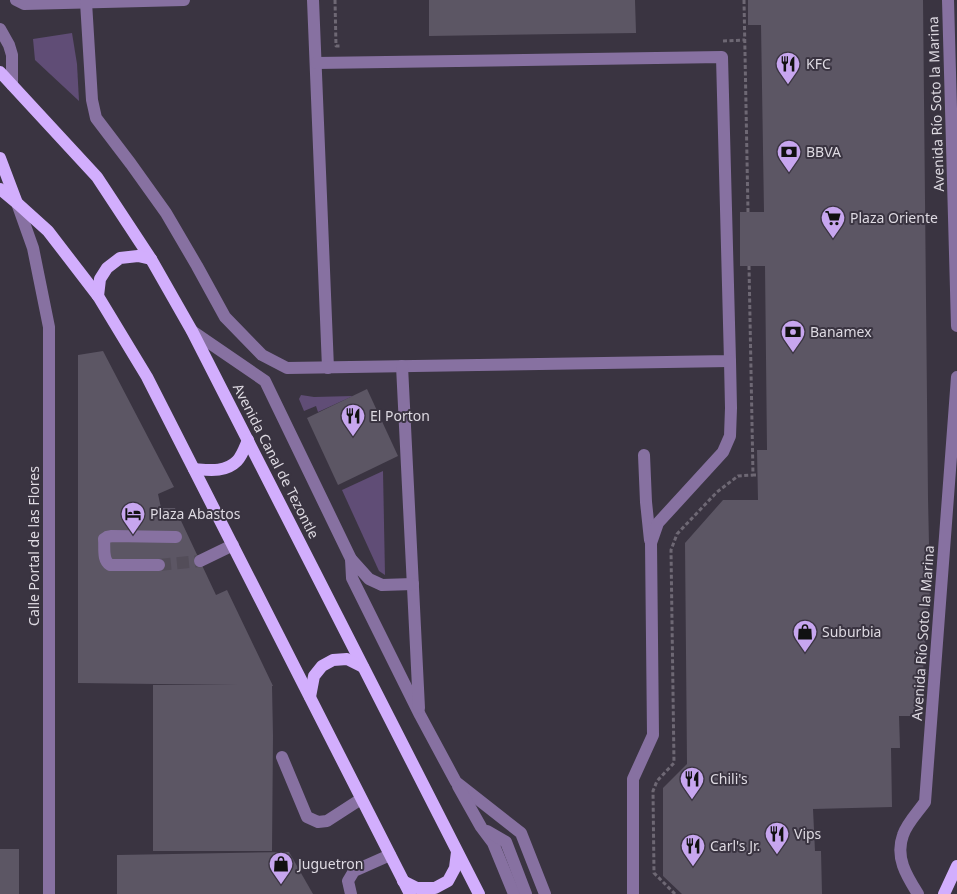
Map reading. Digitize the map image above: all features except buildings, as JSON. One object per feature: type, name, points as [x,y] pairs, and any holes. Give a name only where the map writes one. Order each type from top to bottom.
[{"type":"main road","name":"Avenida Canal de Tezontle","points":[[0,72],[98,177],[151,259],[192,330],[479,894]]},
{"type":"main road","points":[[0,158],[17,203]]},
{"type":"main road","points":[[0,190],[48,231],[98,296],[147,377],[410,894]]},
{"type":"main road","points":[[98,296],[100,279],[107,268],[120,258],[138,256],[151,259]]},
{"type":"main road","points":[[194,469],[213,471],[228,467],[237,461],[248,440]]},
{"type":"main road","points":[[310,697],[314,676],[322,666],[333,660],[347,659],[363,668]]},
{"type":"main road","points":[[403,881],[417,888],[435,888],[448,880],[455,868],[457,851]]},
{"type":"main road","points":[[944,894],[957,866]]},
{"type":"street","points":[[16,0],[24,4],[184,0]]},
{"type":"street","points":[[313,0],[328,368]]},
{"type":"street","name":"Avenida Río Soto la Marina","points":[[948,0],[957,326]]},
{"type":"street","points":[[86,2],[92,100],[96,118],[166,213],[224,317],[262,355],[287,368],[730,361]]},
{"type":"street","points":[[0,29],[12,55],[12,85]]},
{"type":"street","points":[[316,63],[722,57],[731,408],[730,436],[723,452],[658,523],[650,542]]},
{"type":"street","name":"Calle Portal de las Flores","points":[[17,203],[33,248],[49,327],[49,894]]},
{"type":"street","points":[[192,330],[265,381],[350,559],[369,579],[382,586],[413,584]]},
{"type":"street","points":[[402,366],[420,716]]},
{"type":"street","name":"Avenida Río Soto la Marina","points":[[914,889],[903,868],[900,850],[903,834],[925,802],[957,377]]},
{"type":"street","points":[[633,894],[634,779],[653,736],[650,542],[644,455]]},
{"type":"street","points":[[159,564],[110,565],[105,558],[104,539],[107,536],[176,537]]},
{"type":"street","points":[[200,561],[233,545]]},
{"type":"street","points":[[350,559],[352,578],[420,716],[481,827],[494,843],[514,894]]},
{"type":"street","points":[[282,757],[307,817],[318,822],[327,820],[362,799]]},
{"type":"street","points":[[456,782],[521,833],[545,894]]},
{"type":"street","points":[[481,827],[506,842],[526,894]]},
{"type":"street","points":[[351,894],[348,881],[354,871],[390,855]]},
{"type":"path","points":[[335,0],[336,46],[346,46]]},
{"type":"path","points":[[744,0],[748,212]]},
{"type":"path","points":[[715,41],[745,40]]},
{"type":"path","points":[[675,894],[654,873],[653,790],[657,780],[674,763],[671,550],[677,534],[717,492],[738,476],[755,475],[749,266]]},
{"type":"path","points":[[669,894],[670,889]]},
{"type":"shaded area","points":[[72,33],[77,64],[79,101],[35,60],[33,39]]},
{"type":"shaded area","points":[[301,395],[314,397],[353,396],[318,412],[316,406],[304,411],[299,399]]},
{"type":"shaded area","points":[[383,471],[385,575],[379,571],[342,490]]},
{"type":"tunnel","points":[[159,565],[200,561]]},
{"type":"place","name":"KFC","points":[[788,85]]},
{"type":"place","name":"BBVA","points":[[789,173]]},
{"type":"place","name":"Plaza Oriente","points":[[833,239]]},
{"type":"place","name":"Banamex","points":[[793,353]]},
{"type":"place","name":"El Porton","points":[[353,437]]},
{"type":"place","name":"Plaza Abastos","points":[[133,535]]},
{"type":"place","name":"Suburbia","points":[[805,653]]},
{"type":"place","name":"Chili's","points":[[692,800]]},
{"type":"place","name":"Vips","points":[[777,855]]},
{"type":"place","name":"Carl's Jr.","points":[[693,867]]},
{"type":"place","name":"Juguetron","points":[[281,885]]}]
